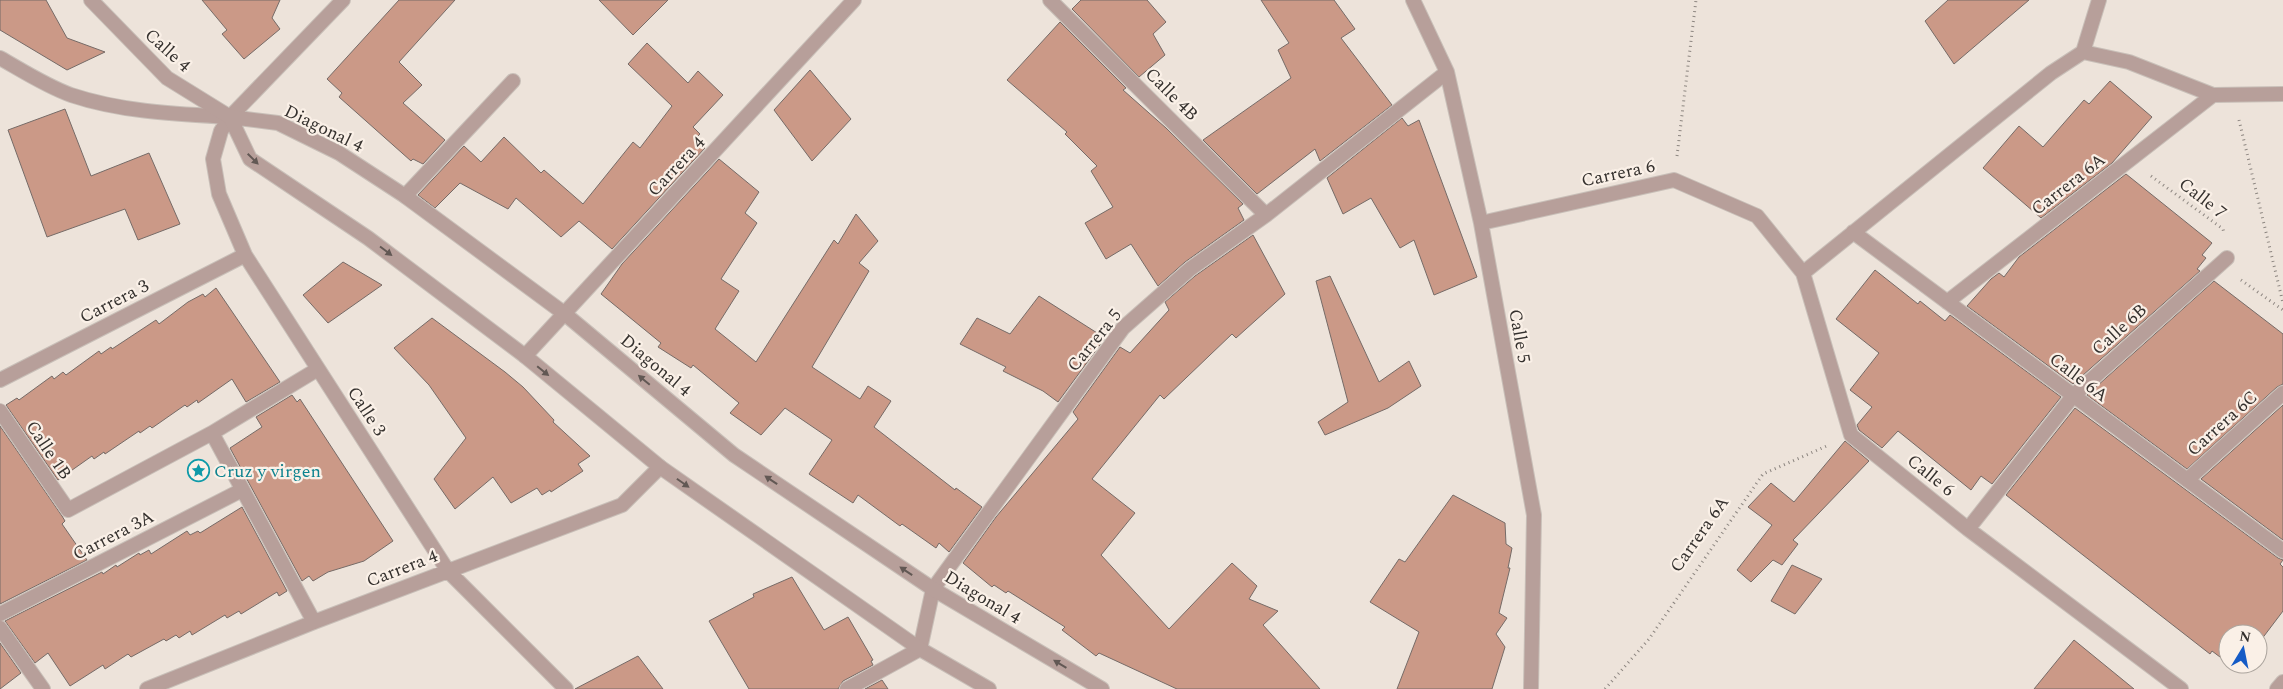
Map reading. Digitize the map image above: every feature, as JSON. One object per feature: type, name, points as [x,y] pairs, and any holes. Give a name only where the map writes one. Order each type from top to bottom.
[{"type":"street","name":"Calle 4","points":[[91,0],[167,78],[230,117]]},
{"type":"street","points":[[343,0],[230,117],[250,159],[368,238],[525,356],[660,467],[920,649],[988,689]]},
{"type":"street","name":"Carrera 4","points":[[525,356],[854,0]]},
{"type":"street","name":"Calle 4B","points":[[1050,0],[1266,215]]},
{"type":"street","name":"Calle 5","points":[[1413,0],[1447,72],[1481,223],[1534,515],[1530,689]]},
{"type":"street","points":[[1851,435],[1803,273],[2051,73],[2083,52],[2099,0]]},
{"type":"street","points":[[2083,52],[2129,62],[2212,95],[2283,94]]},
{"type":"street","name":"Diagonal 4","points":[[0,58],[27,74],[69,94],[100,104],[160,113],[230,117],[278,123],[340,153],[405,196],[565,314],[734,455],[933,589],[1102,689]]},
{"type":"street","name":"Carrera 5","points":[[920,649],[933,589],[1123,328],[1190,269],[1266,215],[1447,72]]},
{"type":"street","points":[[405,196],[513,81]]},
{"type":"street","name":"Carrera 6A","points":[[1947,302],[2212,95]]},
{"type":"street","name":"Calle 3","points":[[230,117],[221,131],[213,159],[219,194],[245,255],[448,571],[566,689]]},
{"type":"street","name":"Carrera 6","points":[[1481,223],[1674,180],[1757,216],[1803,273]]},
{"type":"street","name":"Calle 6A","points":[[1852,232],[2283,551]]},
{"type":"street","name":"Carrera 3","points":[[0,380],[245,255]]},
{"type":"street","name":"Calle 6B","points":[[1968,529],[2073,396],[2227,258]]},
{"type":"street","points":[[314,622],[212,433],[318,369]]},
{"type":"street","name":"Carrera 6C","points":[[2187,480],[2283,393]]},
{"type":"street","name":"Calle 1B","points":[[0,411],[68,510],[212,433]]},
{"type":"street","name":"Calle 6","points":[[1851,435],[1968,529],[2181,689]]},
{"type":"street","name":"Carrera 4","points":[[147,689],[314,622],[622,504],[660,467]]},
{"type":"street","name":"Carrera 3A","points":[[0,614],[242,490]]},
{"type":"street","points":[[0,628],[43,689]]},
{"type":"street","points":[[847,689],[920,649]]},
{"type":"street","points":[[2277,689],[2283,682]]},
{"type":"path","points":[[1674,180],[1696,0]]},
{"type":"path","points":[[2233,95],[2283,303]]},
{"type":"path","name":"Calle 7","points":[[2130,160],[2223,229],[2227,258],[2235,276],[2283,310]]},
{"type":"path","name":"Carrera 6A","points":[[1605,689],[1649,639],[1764,474],[1851,435]]},
{"type":"building","points":[[0,0],[46,0],[67,38],[105,52],[67,70],[0,30]]},
{"type":"building","points":[[202,0],[280,0],[272,18],[280,29],[244,59],[222,34],[227,30]]},
{"type":"building","points":[[399,0],[455,0],[399,62],[422,85],[403,103],[445,140],[423,164],[413,159],[411,161],[339,97],[342,93],[327,79]]},
{"type":"building","points":[[599,0],[668,0],[633,35]]},
{"type":"building","points":[[1081,0],[1147,0],[1166,22],[1153,34],[1165,55],[1139,77],[1072,9]]},
{"type":"building","points":[[1261,0],[1334,0],[1355,29],[1341,38],[1392,105],[1320,161],[1315,149],[1257,194],[1203,140],[1291,78],[1278,50],[1289,43]]},
{"type":"building","points":[[1948,0],[2029,0],[1954,64],[1925,21]]},
{"type":"building","points":[[1060,22],[1126,88],[1123,90],[1166,128],[1243,204],[1238,208],[1244,220],[1185,262],[1158,286],[1131,244],[1106,259],[1085,223],[1113,207],[1091,171],[1097,166],[1065,134],[1067,132],[1007,80]]},
{"type":"building","points":[[647,43],[688,83],[698,71],[723,95],[693,127],[700,134],[694,140],[705,148],[612,249],[579,221],[561,237],[516,198],[508,209],[460,183],[435,208],[418,195],[464,146],[481,162],[504,137],[541,173],[544,170],[583,204],[633,142],[640,148],[672,106],[628,64]]},
{"type":"building","points":[[810,70],[851,119],[812,161],[774,110]]},
{"type":"building","points":[[2110,81],[2152,117],[2112,163],[2041,218],[1983,168],[2019,126],[2043,147],[2084,100],[2089,104]]},
{"type":"building","points":[[65,109],[91,176],[149,153],[180,224],[138,240],[125,209],[47,237],[8,130]]},
{"type":"building","points":[[1402,118],[1408,126],[1419,120],[1477,277],[1434,295],[1414,240],[1400,248],[1371,198],[1343,214],[1327,178]]},
{"type":"building","points":[[719,159],[759,192],[745,213],[757,223],[721,279],[739,291],[715,329],[756,362],[834,240],[838,244],[856,214],[878,241],[859,263],[869,271],[812,367],[860,399],[868,386],[891,401],[874,427],[955,490],[956,488],[982,507],[949,552],[939,543],[936,548],[902,524],[900,526],[858,495],[853,503],[809,474],[832,440],[785,408],[761,435],[730,413],[739,403],[693,365],[691,368],[658,347],[661,343],[601,294],[622,264]]},
{"type":"building","points":[[2126,174],[2212,243],[2202,255],[2206,258],[2197,269],[2200,271],[2073,384],[1967,306],[1991,279],[1999,273],[2004,277],[2019,257]]},
{"type":"building","points":[[1253,235],[1285,294],[1236,338],[1232,334],[1164,399],[1160,395],[1092,479],[1135,513],[1101,555],[1169,629],[1232,563],[1257,586],[1249,599],[1278,611],[1263,625],[1320,689],[1177,689],[1099,653],[1096,656],[1062,630],[1065,627],[1008,591],[1006,593],[994,585],[992,587],[963,563],[996,517],[1078,419],[1073,412],[1120,347],[1130,353],[1169,310],[1165,302],[1195,276]]},
{"type":"building","points":[[343,262],[382,285],[328,323],[303,295]]},
{"type":"building","points":[[1875,270],[1918,304],[1920,301],[1945,321],[1950,315],[2061,397],[1992,484],[1981,476],[1971,490],[1898,431],[1882,448],[1859,430],[1857,425],[1872,407],[1850,390],[1879,353],[1836,319]]},
{"type":"building","points":[[1330,276],[1379,382],[1409,361],[1421,386],[1388,408],[1325,435],[1318,422],[1348,402],[1316,281]]},
{"type":"building","points":[[2214,281],[2283,334],[2283,384],[2277,387],[2187,469],[2087,395]]},
{"type":"building","points":[[216,288],[280,382],[246,402],[232,379],[198,403],[197,400],[187,407],[185,405],[152,428],[150,426],[140,433],[139,431],[105,454],[104,452],[94,459],[92,456],[58,480],[6,405],[17,398],[19,400],[52,376],[54,379],[63,372],[66,375],[99,351],[101,354],[111,347],[112,349],[156,320],[159,324],[188,302],[203,294],[205,297]]},
{"type":"building","points":[[1039,296],[1105,338],[1058,402],[1043,391],[1003,371],[1006,367],[960,344],[977,318],[1010,334]]},
{"type":"building","points":[[432,318],[523,387],[554,420],[553,422],[590,456],[578,464],[583,471],[551,492],[550,490],[542,495],[537,488],[511,503],[493,477],[455,509],[434,479],[466,438],[429,385],[394,348]]},
{"type":"building","points":[[292,395],[297,402],[300,399],[393,541],[364,561],[328,572],[313,581],[309,576],[302,581],[230,448],[262,427],[256,417]]},
{"type":"building","points":[[2283,405],[2283,540],[2201,479]]},
{"type":"building","points":[[2075,408],[2283,560],[2280,564],[2283,567],[2283,611],[2268,631],[2268,624],[2218,624],[2218,656],[2212,651],[2210,654],[2006,495]]},
{"type":"building","points":[[0,426],[62,516],[65,521],[62,524],[87,560],[0,604]]},
{"type":"building","points":[[1845,441],[1869,461],[1793,540],[1798,544],[1782,565],[1773,560],[1751,582],[1737,570],[1772,525],[1748,507],[1771,483],[1794,502]]},
{"type":"building","points":[[1453,495],[1505,523],[1506,544],[1512,548],[1508,568],[1510,568],[1499,613],[1507,618],[1496,634],[1505,647],[1492,689],[1397,689],[1419,632],[1370,602],[1399,559],[1405,562]]},
{"type":"building","points":[[242,507],[287,591],[279,596],[277,592],[241,614],[239,611],[227,618],[225,615],[192,635],[190,631],[179,638],[176,635],[166,641],[164,639],[131,657],[128,654],[105,669],[103,665],[70,686],[48,653],[35,663],[5,621],[102,572],[103,574],[116,565],[117,567],[139,553],[140,555],[149,550],[151,554],[187,531],[190,535],[198,531],[200,533]]},
{"type":"building","points":[[1792,565],[1822,579],[1795,614],[1771,601]]},
{"type":"building","points":[[792,577],[824,630],[848,617],[873,660],[871,661],[873,665],[843,681],[838,689],[749,689],[709,621],[754,597],[753,594]]},
{"type":"building","points":[[2074,640],[2134,689],[2034,689]]},
{"type":"building","points":[[0,643],[21,673],[0,689]]},
{"type":"building","points":[[638,656],[663,689],[575,689]]},
{"type":"building","points":[[882,680],[888,689],[865,689]]},
{"type":"place","name":"Cruz y virgen","points":[[198,471]]}]
